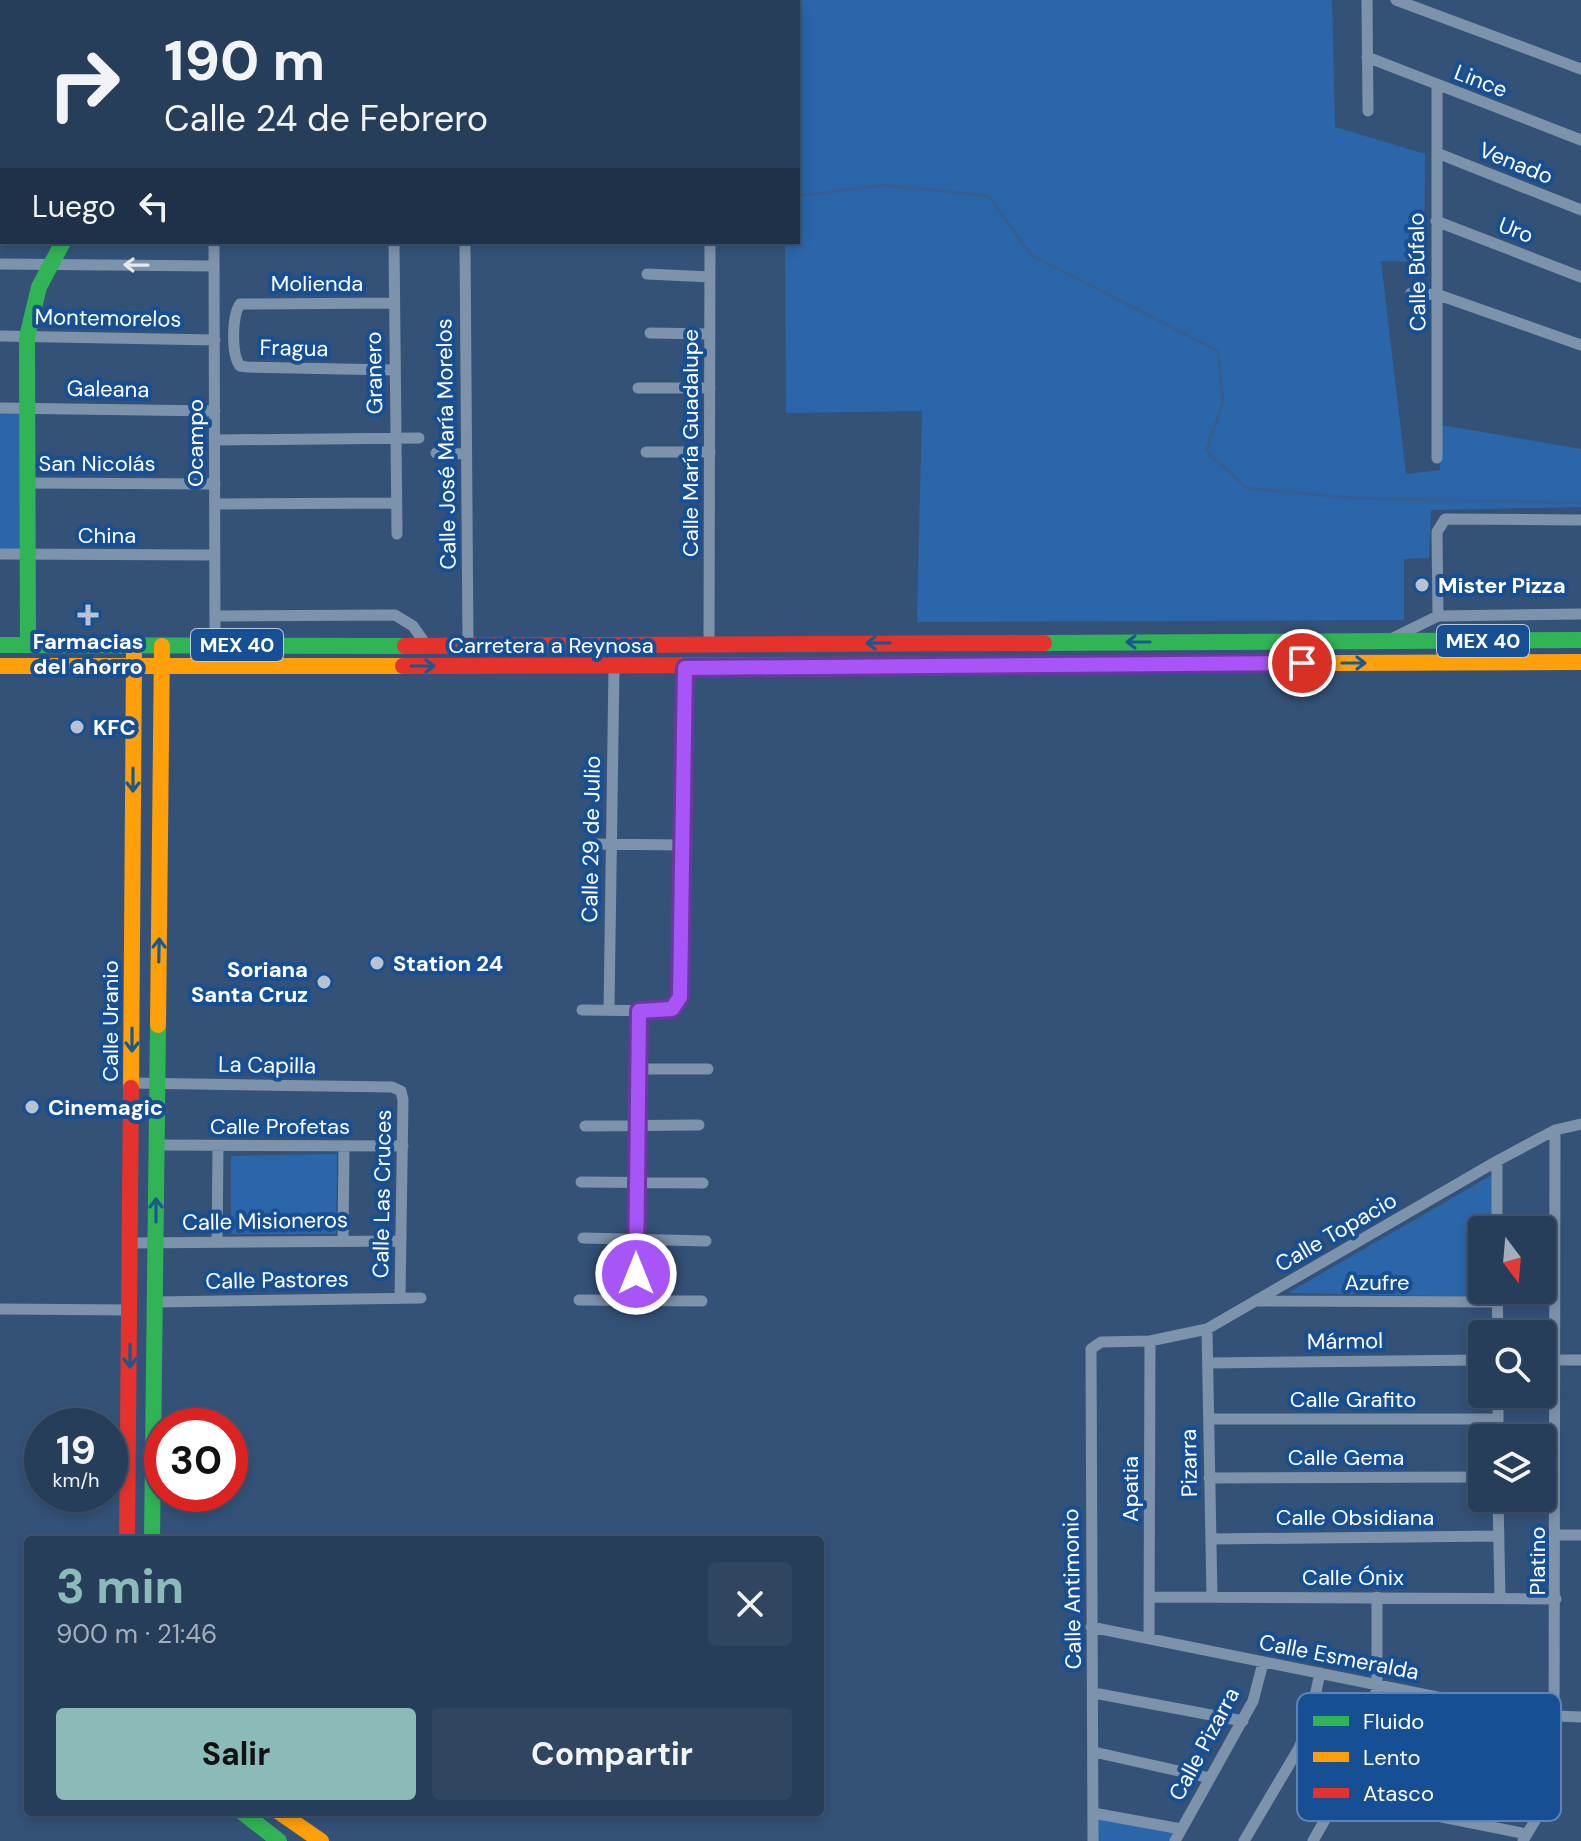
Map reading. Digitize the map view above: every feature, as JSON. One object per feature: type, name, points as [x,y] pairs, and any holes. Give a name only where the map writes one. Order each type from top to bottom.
[{"type":"main road","points":[[28,645],[27,337],[31,310],[47,264],[62,244]]},
{"type":"main road","name":"Carretera a Reynosa","points":[[0,645],[575,646],[1581,640]]},
{"type":"main road","points":[[1215,664],[1216,642]]},
{"type":"main road","points":[[0,655],[28,645]]},
{"type":"main road","points":[[28,645],[42,654],[86,665]]},
{"type":"main road","points":[[287,665],[303,651],[340,645]]},
{"type":"main road","points":[[633,667],[653,656],[691,645]]},
{"type":"main road","points":[[685,668],[700,652],[756,645]]},
{"type":"main road","name":"Calle Uranio","points":[[127,1536],[134,646]]},
{"type":"main road","points":[[152,1536],[162,646]]},
{"type":"main road","points":[[575,646],[597,652],[598,659],[591,668]]},
{"type":"main road","name":"Carretera a Reynosa","points":[[0,666],[161,663],[685,668],[1581,662]]},
{"type":"main road","points":[[247,1816],[279,1841]]},
{"type":"main road","points":[[285,1816],[321,1841]]},
{"type":"street","points":[[1367,0],[1368,111]]},
{"type":"street","points":[[1396,0],[1581,69]]},
{"type":"street","name":"Lince","points":[[1367,57],[1581,140]]},
{"type":"street","name":"Calle Búfalo","points":[[1437,86],[1437,458]]},
{"type":"street","name":"Venado","points":[[1437,153],[1581,210]]},
{"type":"street","name":"Uro","points":[[1436,221],[1581,277]]},
{"type":"street","name":"Ocampo","points":[[214,244],[215,645]]},
{"type":"street","name":"Granero","points":[[394,244],[397,534]]},
{"type":"street","name":"Calle José María Morelos","points":[[465,244],[468,646]]},
{"type":"street","name":"Calle María Guadalupe","points":[[709,645],[710,244]]},
{"type":"street","points":[[0,264],[214,266]]},
{"type":"street","points":[[647,274],[710,277]]},
{"type":"street","points":[[1411,293],[1439,295],[1581,345]]},
{"type":"street","name":"Molienda","points":[[240,366],[236,359],[236,311],[240,304],[394,303]]},
{"type":"street","points":[[650,333],[710,334]]},
{"type":"street","name":"Montemorelos","points":[[0,336],[215,340]]},
{"type":"street","name":"Fragua","points":[[240,366],[394,370]]},
{"type":"street","points":[[638,388],[710,388]]},
{"type":"street","name":"Galeana","points":[[0,408],[215,411]]},
{"type":"street","points":[[216,440],[419,438]]},
{"type":"street","points":[[646,452],[710,452]]},
{"type":"street","points":[[436,453],[466,454]]},
{"type":"street","name":"San Nicolás","points":[[26,483],[215,484]]},
{"type":"street","points":[[215,504],[395,503]]},
{"type":"street","points":[[1438,616],[1439,524],[1455,516],[1581,520]]},
{"type":"street","name":"China","points":[[0,554],[215,555]]},
{"type":"street","points":[[1386,642],[1438,616],[1581,614]]},
{"type":"street","points":[[215,616],[395,615],[413,626],[427,646]]},
{"type":"street","name":"Calle 29 de Julio","points":[[609,1010],[614,668]]},
{"type":"street","points":[[582,1010],[667,1011],[676,1006],[680,997],[685,668]]},
{"type":"street","points":[[590,844],[684,845]]},
{"type":"street","points":[[637,1301],[639,1011]]},
{"type":"street","points":[[639,1069],[708,1069]]},
{"type":"street","name":"La Capilla","points":[[132,1083],[392,1087],[401,1091]]},
{"type":"street","name":"Calle Las Cruces","points":[[400,1298],[401,1091]]},
{"type":"street","name":"Calle Topacio","points":[[1101,1342],[1150,1341],[1207,1329],[1497,1161],[1555,1130],[1581,1124]]},
{"type":"street","points":[[585,1126],[699,1125]]},
{"type":"street","name":"Platino","points":[[1555,1130],[1556,1320]]},
{"type":"street","name":"Calle Profetas","points":[[157,1145],[403,1146]]},
{"type":"street","points":[[343,1240],[344,1146]]},
{"type":"street","points":[[217,1241],[218,1147]]},
{"type":"street","points":[[1497,1161],[1497,1216]]},
{"type":"street","points":[[581,1182],[703,1183]]},
{"type":"street","points":[[583,1238],[706,1241]]},
{"type":"street","name":"Calle Misioneros","points":[[130,1243],[401,1241]]},
{"type":"street","name":"Azufre","points":[[1257,1301],[1468,1297]]},
{"type":"street","name":"Calle Pastores","points":[[155,1302],[421,1298]]},
{"type":"street","points":[[579,1300],[702,1301]]},
{"type":"street","points":[[0,1309],[130,1310]]},
{"type":"street","name":"Pizarra","points":[[1207,1329],[1212,1597]]},
{"type":"street","name":"Apatia","points":[[1149,1637],[1150,1341]]},
{"type":"street","name":"Calle Antimonio","points":[[1093,1841],[1089,1362],[1091,1349],[1101,1342]]},
{"type":"street","name":"Mármol","points":[[1210,1363],[1468,1360]]},
{"type":"street","points":[[1556,1360],[1581,1360]]},
{"type":"street","name":"Platino","points":[[1556,1360],[1557,1693]]},
{"type":"street","points":[[1498,1408],[1498,1424]]},
{"type":"street","name":"Calle Grafito","points":[[1209,1419],[1498,1419]]},
{"type":"street","name":"Calle Gema","points":[[1209,1478],[1468,1477]]},
{"type":"street","points":[[1498,1512],[1500,1597]]},
{"type":"street","points":[[1557,1535],[1581,1535]]},
{"type":"street","name":"Calle Obsidiana","points":[[1211,1539],[1499,1536]]},
{"type":"street","name":"Calle Ónix","points":[[1150,1597],[1556,1599]]},
{"type":"street","points":[[1376,1693],[1377,1597]]},
{"type":"street","name":"Calle Esmeralda","points":[[1091,1627],[1423,1693]]},
{"type":"street","name":"Calle Pizarra","points":[[1175,1841],[1253,1701],[1263,1663]]},
{"type":"street","points":[[1316,1693],[1320,1673]]},
{"type":"street","points":[[1094,1693],[1243,1721]]},
{"type":"street","name":"Calle Esmeralda","points":[[1561,1716],[1581,1717]]},
{"type":"street","points":[[1244,1841],[1297,1751]]},
{"type":"street","points":[[1094,1752],[1210,1778]]},
{"type":"street","points":[[1093,1813],[1181,1829]]},
{"type":"street","points":[[1313,1841],[1324,1821]]},
{"type":"street","points":[[1449,1821],[1525,1838]]},
{"type":"shaded area","points":[[800,0],[1332,0],[1335,127],[1425,154],[1424,262],[1381,261],[1406,474],[1440,470],[1441,425],[1581,449],[1581,507],[1431,510],[1429,558],[1404,559],[1404,620],[917,622],[922,411],[786,413],[785,244],[800,244]]},
{"type":"shaded area","points":[[0,408],[26,408],[27,554],[0,554]]},
{"type":"shaded area","points":[[337,1154],[336,1234],[231,1234],[231,1156]]},
{"type":"shaded area","points":[[1492,1175],[1492,1216],[1468,1216],[1468,1297],[1288,1293]]},
{"type":"shaded area","points":[[1093,1813],[1181,1829],[1175,1841],[1093,1841]]},
{"type":"waterway","points":[[800,196],[884,185],[989,196],[1031,255],[1218,351],[1223,401],[1206,451],[1247,488],[1353,498],[1581,503]]},
{"type":"traffic: fast","points":[[28,645],[27,337],[39,287],[62,244]]},
{"type":"traffic: fast","points":[[1044,643],[1581,640]]},
{"type":"traffic: fast","points":[[0,645],[405,646]]},
{"type":"traffic: fast","points":[[152,1536],[158,1025]]},
{"type":"traffic: fast","points":[[247,1816],[279,1841]]},
{"type":"traffic: slow","points":[[158,1025],[162,646]]},
{"type":"traffic: slow","points":[[131,1088],[134,655]]},
{"type":"traffic: slow","points":[[1088,664],[1581,662]]},
{"type":"traffic: slow","points":[[0,666],[403,666]]},
{"type":"traffic: slow","points":[[285,1816],[321,1841]]},
{"type":"traffic: jam","points":[[405,646],[1044,643]]},
{"type":"traffic: jam","points":[[403,666],[1088,664]]},
{"type":"traffic: jam","points":[[127,1536],[131,1088]]},
{"type":"place","name":"Mister Pizza","points":[[1422,585]]},
{"type":"place","name":"Farmacias del ahorro","points":[[88,615]]},
{"type":"place","name":"KFC","points":[[77,727]]},
{"type":"place","name":"Station 24","points":[[377,963]]},
{"type":"place","name":"Soriana Santa Cruz","points":[[324,982]]},
{"type":"place","name":"Cinemagic","points":[[32,1107]]},
{"type":"route","points":[[636,1274],[639,1011],[667,1011],[676,1006],[680,997],[685,668],[1302,663]]}]
